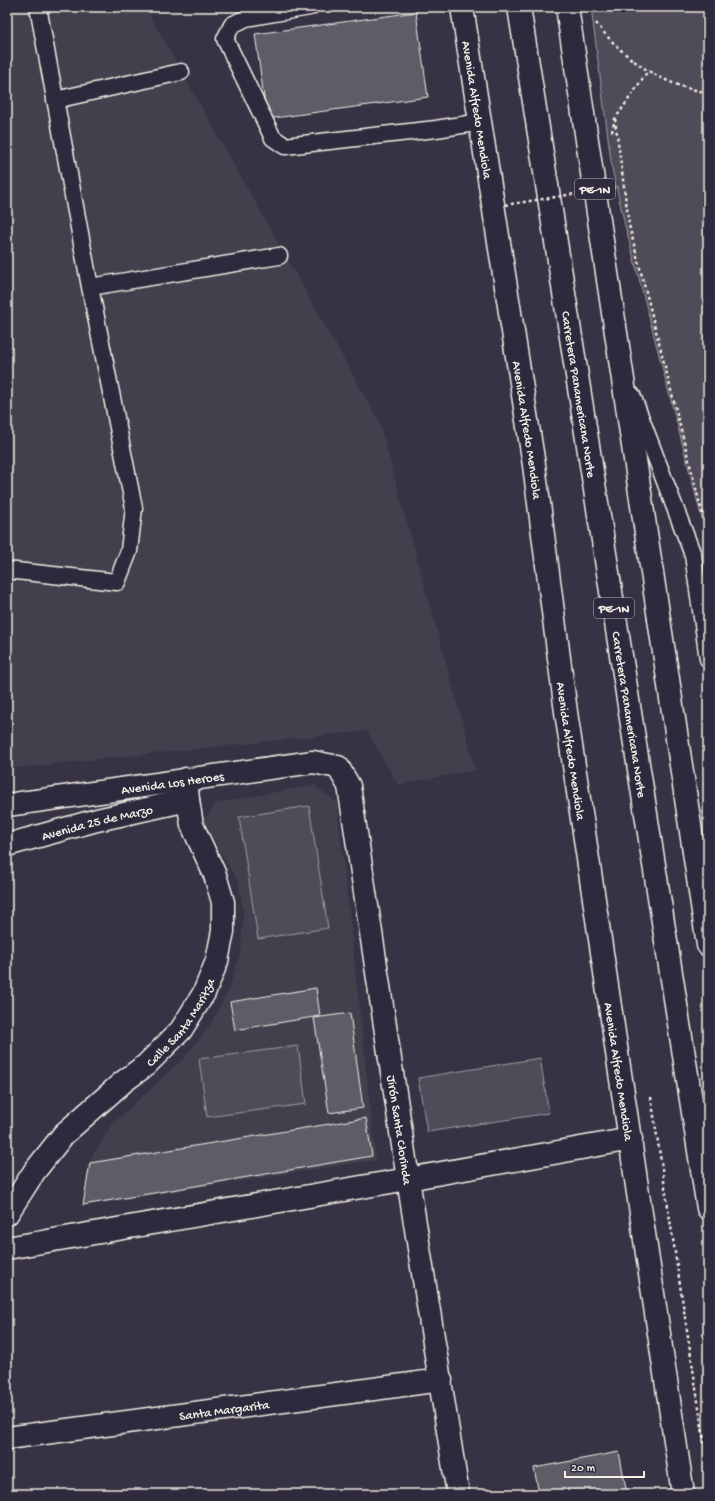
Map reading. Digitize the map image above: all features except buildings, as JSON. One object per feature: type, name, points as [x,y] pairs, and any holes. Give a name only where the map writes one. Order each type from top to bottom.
[{"type":"main road","name":"Avenida Alfredo Mendiola","points":[[462,7],[534,465],[566,712],[683,1494]]},
{"type":"main road","name":"Carretera Panamericana Norte","points":[[519,7],[708,1208]]},
{"type":"main road","name":"PE-1N","points":[[567,7],[708,945]]},
{"type":"main road","name":"Avenida Los Heroes","points":[[7,805],[313,762],[338,766]]},
{"type":"main road","name":"Jirón Santa Clorinda","points":[[338,766],[349,786],[408,1180],[458,1494]]},
{"type":"main road","name":"Calle Santa Maritza","points":[[7,1214],[34,1172],[64,1134],[123,1082],[146,1065],[181,1030],[204,993],[217,961],[223,931],[223,902],[215,875],[192,825],[186,779]]},
{"type":"main road","name":"Avenida 25 de Marzo","points":[[7,845],[97,820],[188,800]]},
{"type":"main road","points":[[7,1248],[408,1180],[631,1139]]},
{"type":"main road","name":"Santa Margarita","points":[[7,1438],[441,1380]]},
{"type":"lane","points":[[7,570],[117,582],[129,551],[134,508],[90,287],[38,7]]},
{"type":"lane","points":[[310,7],[246,18],[232,25],[225,39],[273,138],[285,146],[436,129],[481,122]]},
{"type":"lane","points":[[55,100],[181,72]]},
{"type":"lane","points":[[90,287],[279,256]]},
{"type":"lane","points":[[622,371],[693,555],[708,659]]},
{"type":"path","points":[[595,18],[596,23],[617,47],[648,71],[669,82],[694,91],[708,92]]},
{"type":"path","points":[[611,133],[615,119],[648,71]]},
{"type":"path","points":[[615,119],[629,225],[704,519]]},
{"type":"path","points":[[505,205],[618,187]]},
{"type":"path","points":[[651,1097],[708,1466]]},
{"type":"shaded area","points":[[7,7],[145,7],[379,421],[476,770],[398,785],[367,731],[7,769]]},
{"type":"shaded area","points":[[591,7],[708,7],[708,542],[625,225],[612,168]]},
{"type":"shaded area","points":[[314,785],[337,802],[376,1160],[82,1206],[89,1161],[113,1123],[185,1057],[210,1025],[228,991],[241,950],[243,910],[238,881],[218,849],[204,820],[216,803]]},
{"type":"shaded area","points":[[309,806],[328,928],[258,939],[239,817]]},
{"type":"shaded area","points":[[298,1046],[306,1104],[207,1117],[199,1059]]},
{"type":"shaded area","points":[[540,1058],[549,1113],[427,1132],[418,1078]]}]
